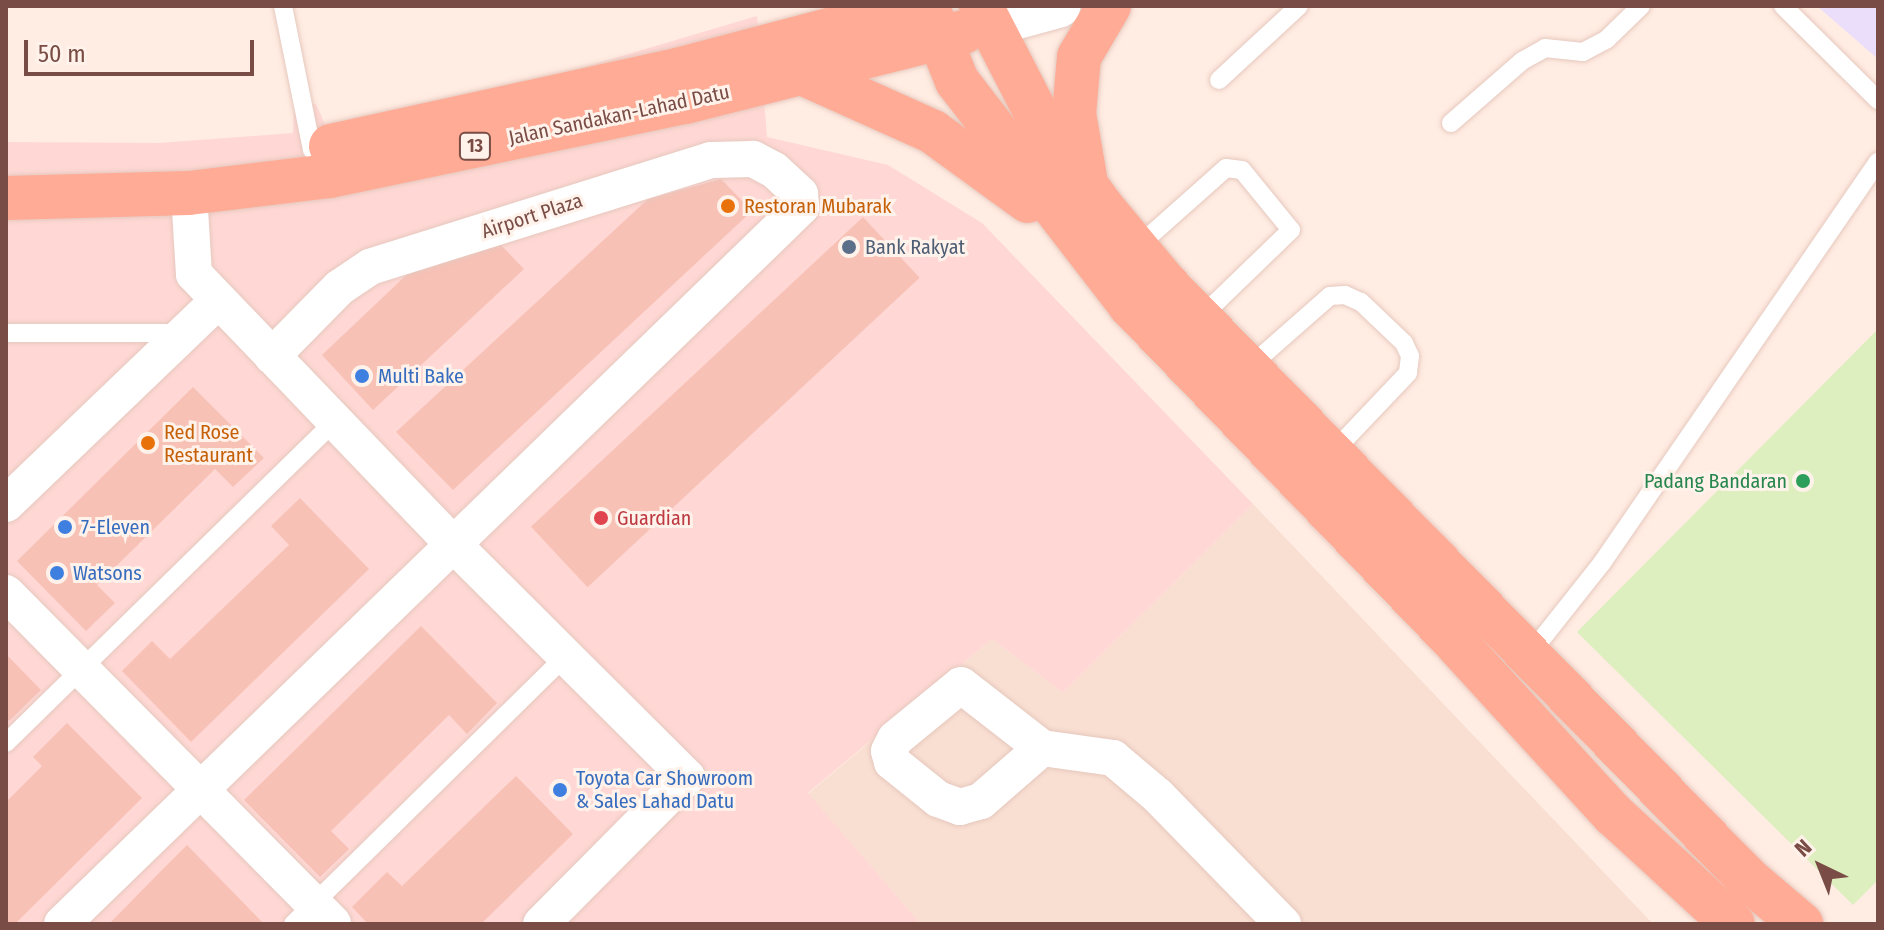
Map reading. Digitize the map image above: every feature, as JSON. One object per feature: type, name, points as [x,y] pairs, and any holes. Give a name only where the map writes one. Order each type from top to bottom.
[{"type":"highway","points":[[1087,187],[1074,88],[1079,57],[1109,6]]},
{"type":"highway","name":"Jalan Sandakan-Lahad Datu","points":[[6,174],[187,167],[312,150],[928,17],[985,15]]},
{"type":"highway","points":[[985,15],[1038,117],[1087,187],[1136,248],[1331,454],[1748,879],[1801,924]]},
{"type":"highway","name":"Jalan Sandakan-Lahad Datu","points":[[6,198],[189,193],[267,186],[428,157],[802,73],[928,17]]},
{"type":"highway","points":[[928,17],[965,91],[1079,244],[1184,364],[1386,568],[1614,815],[1733,924]]},
{"type":"highway","points":[[802,73],[933,132],[982,164],[1079,244]]},
{"type":"main road","points":[[985,15],[1058,6]]},
{"type":"street","name":"Airport Plaza","points":[[272,356],[340,287],[370,267],[711,160],[753,159],[774,170],[800,194],[801,207],[451,542]]},
{"type":"street","points":[[189,193],[194,274],[451,542],[687,777],[541,924]]},
{"type":"street","points":[[6,504],[218,301]]},
{"type":"street","points":[[62,924],[451,542]]},
{"type":"street","points":[[6,593],[198,789],[313,917]]},
{"type":"street","points":[[1042,748],[1113,758],[1158,796],[1283,924]]},
{"type":"lane","points":[[283,6],[312,150]]},
{"type":"lane","points":[[1219,80],[1299,6]]},
{"type":"lane","points":[[1451,123],[1522,61],[1545,48],[1583,52],[1607,39],[1641,6]]},
{"type":"lane","points":[[1783,6],[1878,100]]},
{"type":"lane","points":[[1529,655],[1602,563],[1878,162]]},
{"type":"lane","points":[[1136,248],[1226,168],[1242,170],[1291,230],[1200,318]]},
{"type":"lane","points":[[1248,368],[1330,296],[1345,295],[1361,302],[1404,343],[1410,356],[1408,373],[1331,454]]},
{"type":"lane","points":[[6,333],[185,333]]},
{"type":"lane","points":[[6,743],[336,420]]},
{"type":"lane","points":[[313,917],[565,657]]},
{"type":"shaded area","points":[[1817,6],[1878,6],[1878,59]]},
{"type":"shaded area","points":[[757,16],[767,137],[888,165],[982,223],[1253,504],[1063,693],[992,639],[808,793],[921,924],[6,924],[6,142],[159,143],[293,133],[294,107],[316,104],[328,131],[578,69]]},
{"type":"shaded area","points":[[1253,504],[1653,924],[921,924],[808,794],[992,639],[1063,693]]},
{"type":"green space","name":"Padang Bandaran","points":[[1878,329],[1878,880],[1853,905],[1577,632]]},
{"type":"building","points":[[721,179],[752,211],[453,490],[396,432],[648,199]]},
{"type":"building","points":[[863,217],[920,278],[588,587],[531,527]]},
{"type":"building","points":[[496,240],[524,269],[373,410],[322,355],[420,262]]},
{"type":"building","points":[[193,387],[264,458],[233,487],[215,469],[97,585],[115,603],[86,631],[17,561]]},
{"type":"building","points":[[300,498],[369,569],[191,742],[122,671],[152,641],[170,659],[289,545],[271,526]]},
{"type":"building","points":[[421,626],[497,703],[467,734],[449,715],[331,831],[349,849],[320,877],[244,800]]},
{"type":"building","points":[[6,654],[41,690],[9,721],[6,718]]},
{"type":"building","points":[[67,723],[142,798],[15,924],[6,924],[6,802],[42,766],[33,757]]},
{"type":"building","points":[[516,776],[573,834],[481,924],[368,924],[352,907],[387,872],[402,886]]},
{"type":"building","points":[[187,845],[264,924],[109,924],[155,877]]},
{"type":"place","name":"Restoran Mubarak","points":[[728,206]]},
{"type":"place","name":"Bank Rakyat","points":[[849,247]]},
{"type":"place","name":"Multi Bake","points":[[362,376]]},
{"type":"place","name":"Red Rose Restaurant","points":[[148,443]]},
{"type":"place","name":"Padang Bandaran","points":[[1803,481]]},
{"type":"place","name":"Guardian","points":[[601,518]]},
{"type":"place","name":"7-Eleven","points":[[65,527]]},
{"type":"place","name":"Watsons","points":[[57,573]]},
{"type":"place","name":"Toyota Car Showroom & Sales Lahad Datu","points":[[560,790]]}]
